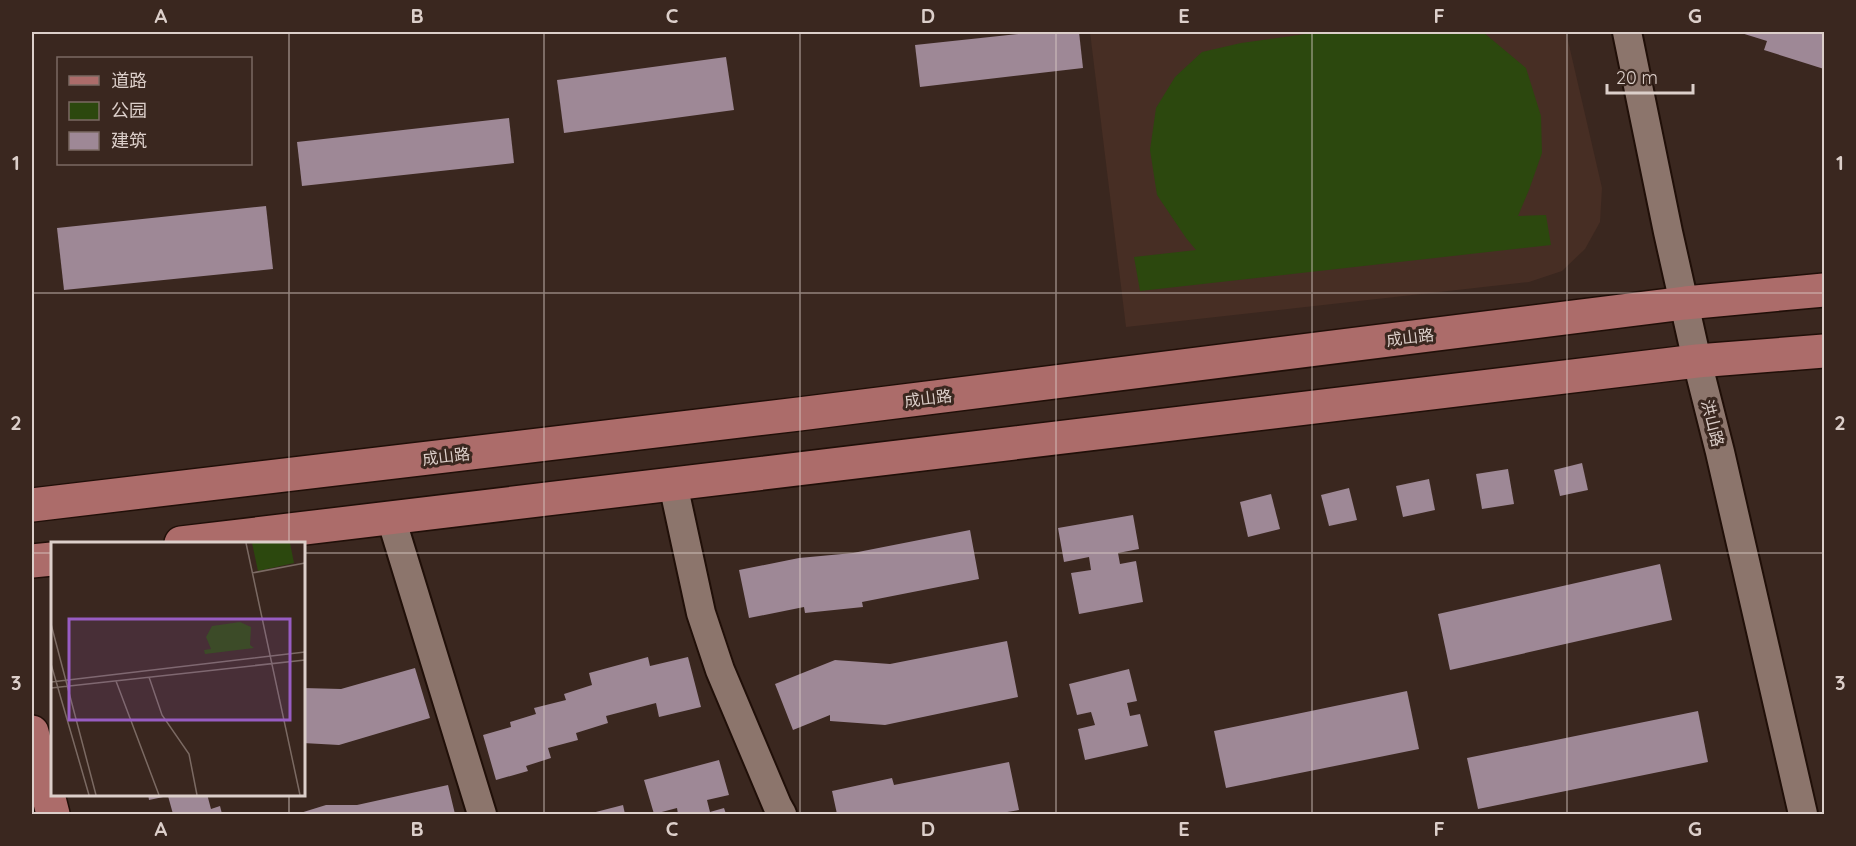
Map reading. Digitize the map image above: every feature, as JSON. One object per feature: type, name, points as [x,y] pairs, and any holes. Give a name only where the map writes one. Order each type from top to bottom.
[{"type":"main road","name":"成山路","points":[[32,505],[799,414],[1685,303],[1824,290]]},
{"type":"main road","points":[[189,542],[1696,361],[1824,351]]},
{"type":"main road","points":[[32,561],[51,558]]},
{"type":"main road","points":[[32,732],[53,814]]},
{"type":"street","name":"洪山路","points":[[1627,32],[1696,361],[1720,452],[1803,814]]},
{"type":"street","points":[[673,484],[700,613],[720,670],[777,805],[783,814]]},
{"type":"street","points":[[391,518],[482,814]]},
{"type":"shaded area","points":[[1090,32],[1566,32],[1602,188],[1600,222],[1585,249],[1562,271],[1529,282],[1126,327]]},
{"type":"green space","points":[[1320,32],[1483,32],[1526,68],[1541,116],[1542,153],[1518,216],[1546,215],[1551,245],[1140,291],[1134,257],[1196,250],[1157,195],[1150,150],[1156,108],[1175,77],[1202,52],[1241,43]]},
{"type":"building","points":[[1036,32],[1079,32],[1083,68],[920,87],[915,45]]},
{"type":"building","points":[[1738,32],[1824,32],[1824,69],[1764,50],[1767,41]]},
{"type":"building","points":[[726,57],[734,110],[564,133],[557,80]]},
{"type":"building","points":[[509,118],[514,163],[302,186],[297,142]]},
{"type":"building","points":[[266,206],[273,269],[64,290],[57,228]]},
{"type":"building","points":[[1582,463],[1588,490],[1560,496],[1554,470]]},
{"type":"building","points":[[1508,469],[1514,504],[1482,509],[1476,474]]},
{"type":"building","points":[[1429,479],[1435,510],[1403,517],[1396,486]]},
{"type":"building","points":[[1349,488],[1357,520],[1329,526],[1321,495]]},
{"type":"building","points":[[1271,494],[1280,529],[1248,537],[1240,502]]},
{"type":"building","points":[[1133,515],[1139,549],[1118,553],[1120,564],[1136,561],[1143,602],[1079,614],[1071,573],[1091,570],[1089,557],[1064,562],[1058,528]]},
{"type":"building","points":[[970,530],[979,579],[862,602],[863,607],[805,613],[804,607],[749,618],[739,570],[799,558],[853,553]]},
{"type":"building","points":[[1660,564],[1672,620],[1450,670],[1438,614]]},
{"type":"building","points":[[1007,641],[1018,697],[885,725],[830,721],[830,715],[793,730],[775,684],[835,660],[890,664]]},
{"type":"building","points":[[648,657],[650,666],[688,657],[701,707],[659,717],[656,703],[606,716],[608,723],[576,733],[578,740],[548,748],[551,758],[526,766],[528,771],[496,780],[483,735],[511,727],[510,722],[536,714],[534,708],[566,700],[564,694],[592,685],[589,673]]},
{"type":"building","points":[[415,668],[430,718],[339,745],[304,743],[304,688],[341,689]]},
{"type":"building","points":[[1129,669],[1137,701],[1127,703],[1130,716],[1140,714],[1148,746],[1085,760],[1078,729],[1095,725],[1091,712],[1077,715],[1069,684]]},
{"type":"building","points":[[1407,691],[1419,749],[1226,788],[1214,731]]},
{"type":"building","points":[[1698,711],[1708,762],[1478,809],[1467,758]]},
{"type":"building","points":[[719,760],[729,795],[707,800],[710,812],[724,808],[726,814],[678,814],[677,808],[654,814],[644,780]]},
{"type":"building","points":[[1009,762],[1019,810],[995,814],[837,814],[832,791],[892,778],[894,785]]},
{"type":"building","points":[[448,785],[455,814],[297,814],[326,805],[357,805]]},
{"type":"building","points":[[148,795],[207,795],[211,809],[220,806],[222,814],[173,814],[168,796],[149,800]]},
{"type":"building","points":[[623,805],[625,814],[588,814]]}]
